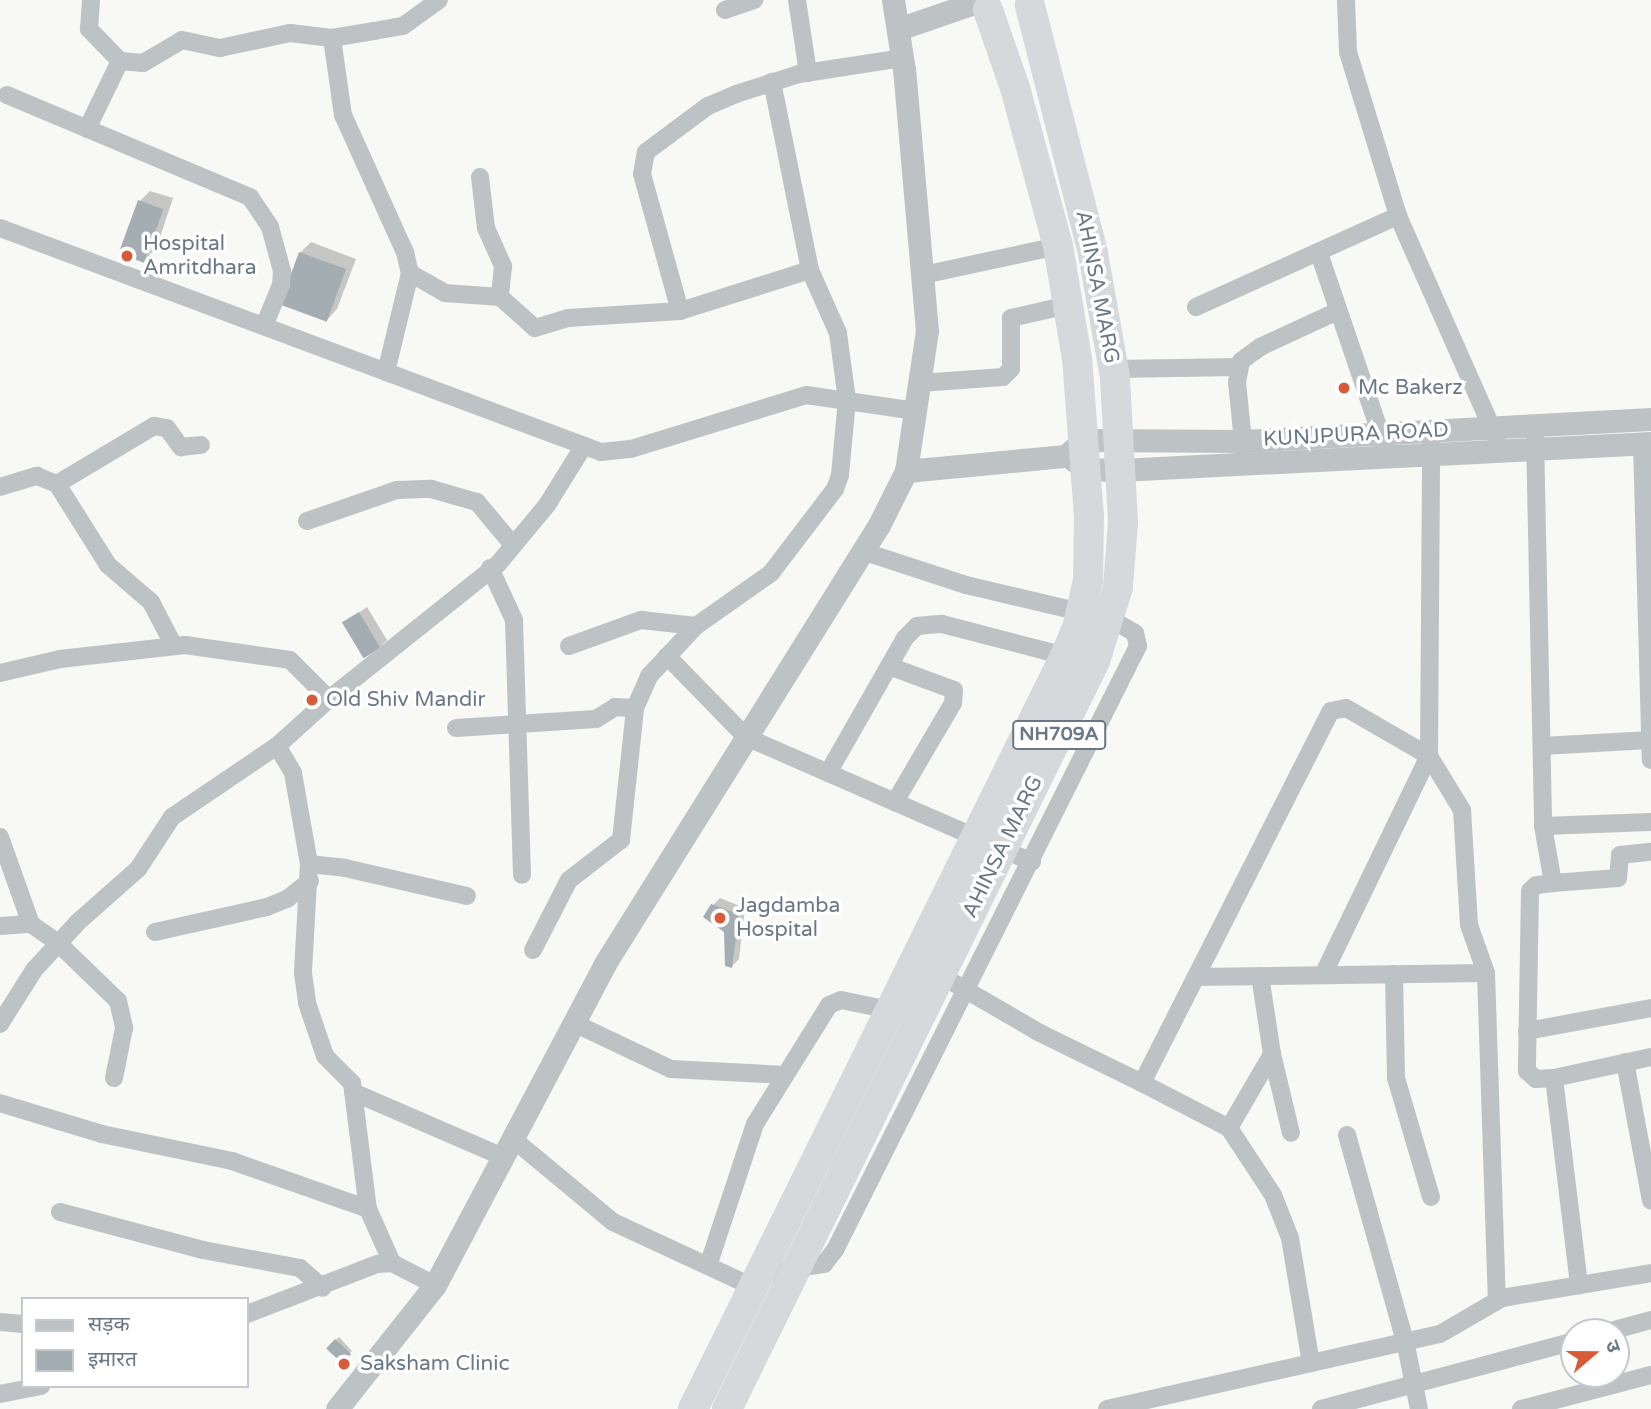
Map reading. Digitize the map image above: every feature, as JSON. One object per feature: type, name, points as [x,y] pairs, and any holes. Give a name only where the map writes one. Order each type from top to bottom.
[{"type":"highway","name":"NH709A","points":[[982,3],[1010,16],[1031,2]]},
{"type":"highway","name":"AHINSA MARG","points":[[727,1409],[940,975],[1065,656],[1118,587],[1119,457],[1114,369],[1093,253],[1031,2]]},
{"type":"highway","name":"AHINSA MARG","points":[[693,1409],[890,1010],[1095,662],[1095,615],[1088,580],[1068,305],[1058,246],[1016,88],[982,3]]},
{"type":"street","points":[[91,0],[89,29],[120,61],[143,63],[181,40],[219,48],[289,33],[332,38],[403,26],[439,0]]},
{"type":"street","points":[[725,10],[754,0]]},
{"type":"street","points":[[797,0],[808,73]]},
{"type":"street","points":[[337,1409],[435,1285],[606,962],[862,551],[906,471],[928,331],[902,58],[893,0]]},
{"type":"street","points":[[1346,0],[1348,52],[1398,216],[1502,451]]},
{"type":"street","points":[[898,29],[982,3]]},
{"type":"street","points":[[332,38],[344,115],[405,252],[410,273],[386,372]]},
{"type":"street","points":[[680,311],[642,174],[646,152],[708,106],[772,82],[808,73],[902,58]]},
{"type":"street","points":[[87,129],[120,61]]},
{"type":"street","points":[[533,950],[569,880],[621,840],[635,708],[649,676],[696,625],[771,573],[835,489],[843,460],[846,400],[834,316],[810,270],[772,82]]},
{"type":"street","points":[[7,95],[250,197],[270,228],[282,271],[278,294],[264,326]]},
{"type":"street","points":[[480,177],[486,228],[503,266],[500,297]]},
{"type":"street","points":[[1196,307],[1398,216]]},
{"type":"street","points":[[0,228],[601,452],[631,449],[806,395],[916,411]]},
{"type":"street","points":[[923,275],[1058,246]]},
{"type":"street","points":[[1319,253],[1389,457]]},
{"type":"street","points":[[410,273],[444,293],[500,297],[536,328],[569,318],[680,311],[810,270]]},
{"type":"street","points":[[920,383],[1003,377],[1011,369],[1010,318],[1068,305]]},
{"type":"street","points":[[1243,441],[1239,367],[1245,356],[1338,311]]},
{"type":"street","points":[[1114,369],[1239,367]]},
{"type":"street","name":"KUNJPURA ROAD","points":[[1119,457],[1243,441],[1651,419]]},
{"type":"street","points":[[57,484],[154,426],[167,428],[181,447],[201,445]]},
{"type":"street","points":[[1535,426],[1543,826],[1553,883]]},
{"type":"street","points":[[1323,975],[1429,756],[1430,431]]},
{"type":"street","points":[[906,471],[1078,455],[1389,457],[1646,444],[1651,760]]},
{"type":"street","points":[[0,1024],[34,970],[58,943],[138,869],[179,811],[277,746],[329,699],[490,568],[547,505],[583,447]]},
{"type":"street","points":[[0,487],[37,476],[57,484],[108,565],[151,602],[173,645]]},
{"type":"street","points":[[307,521],[397,490],[431,489],[477,502],[513,545]]},
{"type":"street","points":[[354,1092],[508,1148],[613,1222],[641,1238],[756,1280],[824,1264],[832,1257],[1138,646],[1135,633],[1095,615],[966,585],[862,551]]},
{"type":"street","points":[[490,568],[513,615],[522,875]]},
{"type":"street","points":[[569,646],[641,620],[696,625]]},
{"type":"street","points":[[828,773],[905,638],[917,626],[928,624],[1065,656]]},
{"type":"street","points":[[0,673],[60,659],[173,645],[277,655],[290,660],[329,699]]},
{"type":"street","points":[[667,656],[746,737],[1032,862]]},
{"type":"street","points":[[889,666],[954,690],[953,703],[895,802]]},
{"type":"street","points":[[456,728],[519,728],[596,719],[618,706],[635,708]]},
{"type":"street","points":[[1142,1083],[1331,711],[1346,708],[1429,756],[1462,810],[1469,925],[1486,973],[1497,1301]]},
{"type":"street","points":[[1542,746],[1650,740]]},
{"type":"street","points":[[277,746],[293,773],[309,872],[306,996],[325,1056],[348,1075],[354,1092],[368,1209],[392,1263]]},
{"type":"street","points":[[1543,826],[1651,822]]},
{"type":"street","points":[[0,837],[31,924],[58,943],[109,989],[124,1014],[114,1078]]},
{"type":"street","points":[[1651,852],[1620,855],[1618,878],[1536,885],[1530,891],[1527,1031],[1531,1077],[1554,1078],[1651,1057]]},
{"type":"street","points":[[155,932],[267,907],[287,899],[309,872],[345,868],[467,896]]},
{"type":"street","points":[[0,926],[31,924]]},
{"type":"street","points":[[1196,977],[1486,973]]},
{"type":"street","points":[[1394,974],[1395,1078],[1431,1197]]},
{"type":"street","points":[[940,975],[1040,1033],[1229,1128],[1284,1215],[1311,1363]]},
{"type":"street","points":[[1260,976],[1272,1054],[1291,1133]]},
{"type":"street","points":[[709,1263],[755,1124],[835,1000],[890,1010]]},
{"type":"street","points":[[1527,1031],[1651,1009]]},
{"type":"street","points":[[574,1023],[671,1069],[785,1075]]},
{"type":"street","points":[[1229,1128],[1272,1054]]},
{"type":"street","points":[[1625,1062],[1651,1201]]},
{"type":"street","points":[[1554,1078],[1579,1285]]},
{"type":"street","points":[[0,1103],[102,1134],[232,1161],[368,1209]]},
{"type":"street","points":[[1347,1135],[1405,1341],[1419,1409]]},
{"type":"street","points":[[60,1212],[203,1250],[300,1268],[323,1288]]},
{"type":"street","points":[[248,1314],[323,1288],[377,1264],[392,1263],[435,1285]]},
{"type":"street","points":[[1107,1409],[1440,1334],[1497,1301],[1651,1273]]},
{"type":"street","points":[[1630,1326],[1651,1320]]},
{"type":"street","points":[[0,1322],[21,1324]]},
{"type":"street","points":[[1321,1409],[1560,1345]]},
{"type":"street","points":[[1521,1409],[1651,1375]]},
{"type":"street","points":[[0,1394],[31,1388]]},
{"type":"building","points":[[138,200],[163,209],[144,263],[119,254]]},
{"type":"building","points":[[299,252],[346,269],[327,322],[280,305]]},
{"type":"building","points":[[359,612],[381,648],[363,658],[342,622]]},
{"type":"building","points":[[711,904],[739,914],[732,968],[725,966],[724,932],[703,917]]},
{"type":"building","points":[[335,1339],[351,1354],[342,1364],[326,1349]]},
{"type":"place","name":"Hospital Amritdhara","points":[[127,256]]},
{"type":"place","name":"Mc Bakerz","points":[[1344,388]]},
{"type":"place","name":"Old Shiv Mandir","points":[[312,700]]},
{"type":"place","name":"Jagdamba Hospital","points":[[720,918]]},
{"type":"place","name":"Saksham Clinic","points":[[344,1364]]}]
